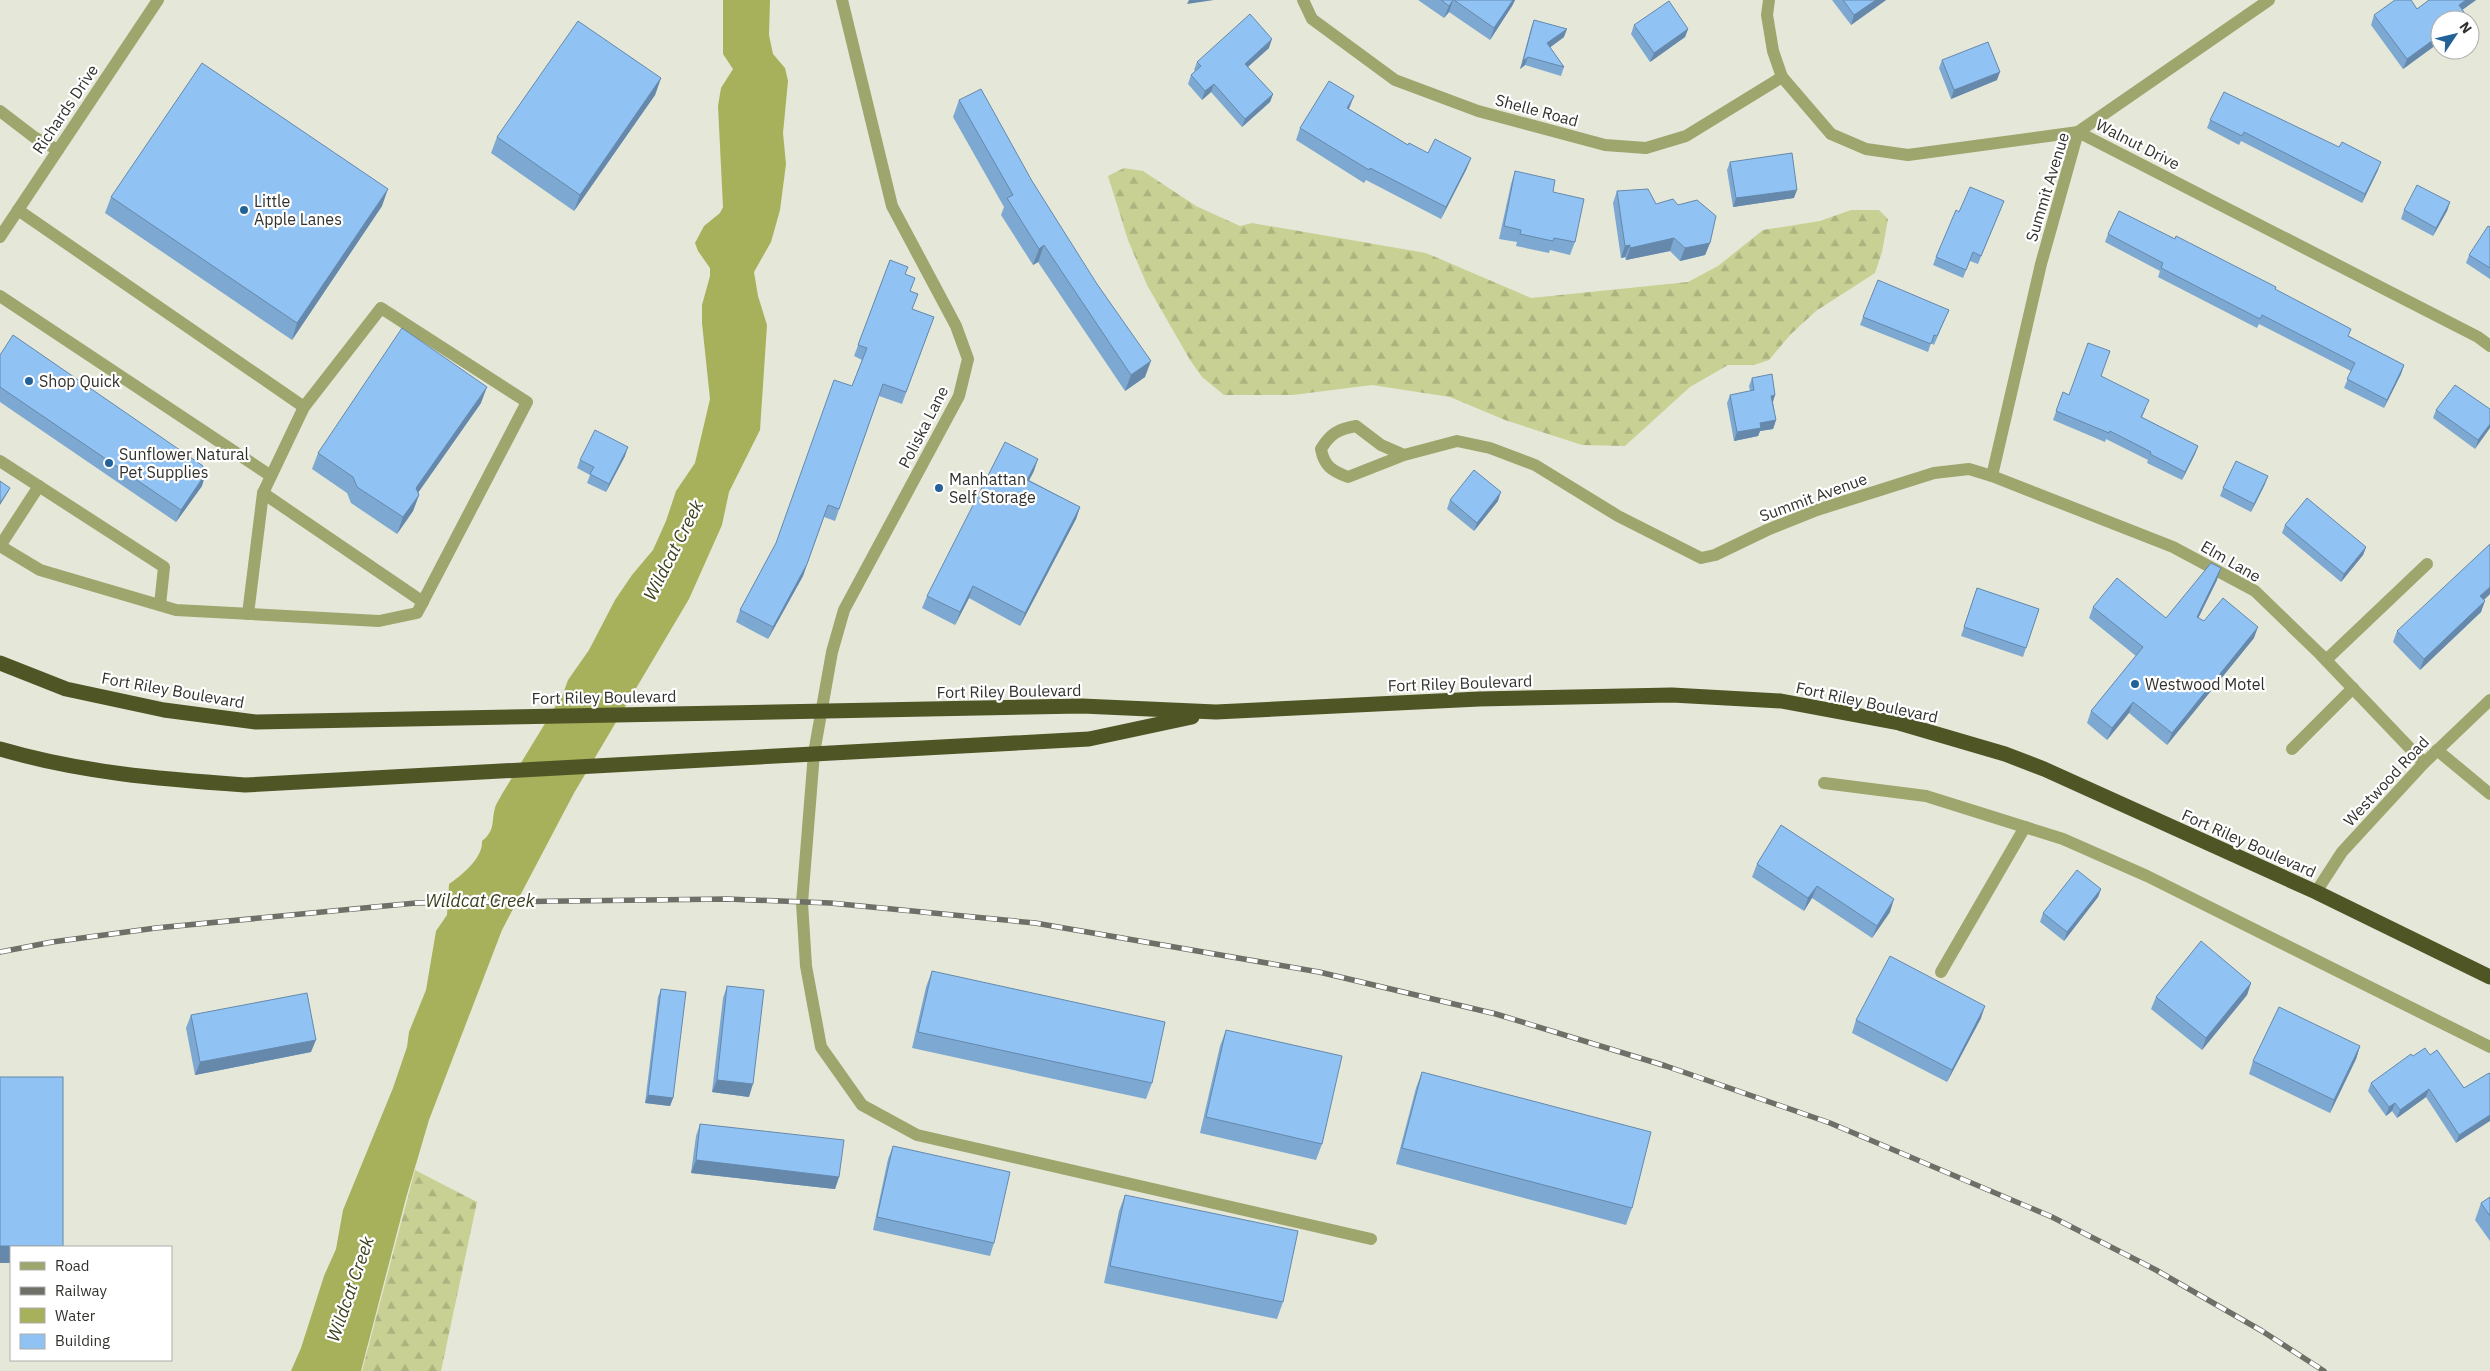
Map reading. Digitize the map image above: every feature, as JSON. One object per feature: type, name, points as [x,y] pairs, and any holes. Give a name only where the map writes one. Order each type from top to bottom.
[{"type":"highway","name":"Fort Riley Boulevard","points":[[0,663],[66,689],[164,710],[256,722],[1082,706],[1216,712],[1478,699],[1672,695],[1781,701],[1899,723],[2006,754],[2316,892],[2490,977]]},
{"type":"highway","name":"Fort Riley Boulevard","points":[[0,748],[37,760],[136,778],[246,785],[450,772],[1089,738],[1216,712]]},
{"type":"street","name":"Richards Drive","points":[[0,237],[158,0]]},
{"type":"street","name":"Poliska Lane","points":[[842,0],[892,206],[956,326],[968,359],[959,396],[844,610],[832,652],[823,712],[814,753],[802,903],[806,966],[821,1048],[862,1105],[917,1135],[1371,1239]]},
{"type":"street","name":"Shelle Road","points":[[1302,0],[1312,19],[1395,80],[1478,111],[1605,145],[1646,148],[1686,136],[1782,77]]},
{"type":"street","name":"Walnut Drive","points":[[1769,0],[1767,15],[1771,42],[1782,77],[1831,134],[1866,149],[1908,155],[2078,132],[2378,285],[2490,346]]},
{"type":"street","name":"Summit Avenue","points":[[1992,476],[2041,264],[2078,132],[2269,0]]},
{"type":"street","points":[[0,111],[34,137],[58,150]]},
{"type":"street","points":[[18,210],[304,407]]},
{"type":"street","points":[[0,296],[270,476]]},
{"type":"street","points":[[39,486],[0,546],[40,570],[176,610],[248,614],[379,621],[417,613],[527,402],[381,308],[304,407],[270,476],[263,493],[248,614]]},
{"type":"street","points":[[1356,426],[1381,445],[1404,455],[1348,477],[1333,471],[1323,460],[1321,449],[1330,435],[1343,428],[1356,426]]},
{"type":"street","name":"Summit Avenue","points":[[1404,455],[1457,441],[1490,448],[1535,465],[1618,516],[1700,558],[1715,555],[1767,530],[1818,510],[1934,473],[1969,469]]},
{"type":"street","points":[[0,461],[164,568],[160,605]]},
{"type":"street","name":"Elm Lane","points":[[1969,469],[1992,476],[2173,547],[2255,591],[2326,660],[2424,763]]},
{"type":"street","points":[[263,493],[423,602]]},
{"type":"street","points":[[2326,660],[2426,564]]},
{"type":"street","points":[[2292,749],[2353,688]]},
{"type":"street","name":"Westwood Road","points":[[2316,892],[2342,852],[2424,763],[2490,700]]},
{"type":"street","points":[[2437,750],[2490,794]]},
{"type":"street","points":[[1824,783],[1926,796],[2063,840],[2147,876],[2490,1047]]},
{"type":"street","points":[[1941,972],[2024,827]]},
{"type":"green space","points":[[1124,168],[1143,171],[1196,206],[1240,226],[1252,223],[1426,253],[1531,298],[1688,282],[1718,266],[1763,230],[1820,221],[1851,210],[1879,210],[1888,219],[1882,252],[1875,273],[1816,311],[1791,334],[1769,360],[1754,365],[1728,365],[1690,387],[1625,446],[1582,445],[1505,420],[1450,397],[1372,385],[1293,395],[1224,395],[1202,377],[1190,360],[1147,285],[1128,240],[1108,176]]},
{"type":"green space","points":[[415,1170],[477,1202],[441,1371],[362,1371]]},
{"type":"water","name":"Wildcat Creek","points":[[723,0],[770,0],[769,35],[773,54],[785,68],[788,81],[783,133],[786,164],[780,210],[771,242],[754,272],[758,296],[767,325],[760,430],[729,492],[722,525],[689,599],[574,793],[502,930],[429,1120],[406,1198],[361,1371],[291,1371],[301,1348],[324,1276],[336,1249],[343,1210],[393,1088],[407,1047],[409,1032],[426,990],[436,931],[447,915],[449,884],[465,871],[479,854],[482,841],[491,829],[497,803],[563,694],[568,680],[589,650],[615,600],[632,575],[653,550],[666,521],[676,491],[695,463],[710,399],[702,323],[702,305],[710,276],[710,268],[698,251],[695,243],[704,226],[720,213],[723,207],[718,106],[721,88],[733,69],[723,54]]},
{"type":"building","points":[[1441,0],[1453,0],[1449,6]]},
{"type":"building","points":[[1454,0],[1513,0],[1494,28]]},
{"type":"building","points":[[1843,0],[1876,0],[1854,15]]},
{"type":"building","points":[[2395,0],[2411,0],[2417,9],[2429,0],[2466,0],[2459,5],[2462,10],[2430,10],[2430,42],[2407,59],[2374,15]]},
{"type":"building","points":[[1669,1],[1688,29],[1654,53],[1634,25]]},
{"type":"building","points":[[1250,14],[1272,39],[1245,64],[1273,94],[1245,119],[1214,84],[1205,91],[1191,75],[1201,66],[1197,62]]},
{"type":"building","points":[[1534,20],[1567,29],[1547,43],[1564,67],[1528,57],[1523,61]]},
{"type":"building","points":[[578,21],[661,78],[580,195],[497,137]]},
{"type":"building","points":[[1988,42],[2000,72],[1954,90],[1942,60]]},
{"type":"building","name":"Little Apple Lanes","points":[[202,63],[388,189],[297,323],[111,197]]},
{"type":"building","points":[[1329,81],[1354,96],[1347,108],[1408,145],[1409,143],[1428,153],[1435,139],[1471,158],[1446,207],[1370,168],[1369,170],[1300,128]]},
{"type":"building","points":[[981,89],[1032,181],[1097,284],[1151,361],[1131,375],[1044,245],[1039,249],[1007,198],[1013,195],[959,100]]},
{"type":"building","points":[[2224,92],[2339,147],[2342,142],[2381,162],[2365,194],[2244,132],[2242,136],[2210,120]]},
{"type":"building","points":[[1792,153],[1797,190],[1736,198],[1730,162]]},
{"type":"building","points":[[1515,171],[1555,180],[1553,192],[1584,199],[1575,242],[1554,238],[1553,241],[1520,234],[1521,230],[1504,226]]},
{"type":"building","points":[[2417,185],[2450,202],[2436,228],[2404,210]]},
{"type":"building","points":[[1970,187],[2004,201],[1981,256],[1973,252],[1966,270],[1936,257],[1956,210],[1959,212]]},
{"type":"building","points":[[1648,189],[1656,204],[1673,199],[1678,205],[1697,200],[1716,216],[1710,243],[1685,248],[1674,238],[1630,248],[1630,245],[1625,246],[1617,191]]},
{"type":"building","points":[[2119,211],[2175,239],[2176,236],[2276,287],[2275,289],[2351,329],[2348,336],[2404,365],[2387,400],[2347,379],[2355,363],[2262,315],[2260,319],[2161,268],[2163,263],[2108,234]]},
{"type":"building","points":[[2488,226],[2490,227],[2490,268],[2469,255]]},
{"type":"building","points":[[890,260],[908,267],[905,274],[915,278],[910,291],[918,294],[912,309],[934,317],[906,392],[883,384],[839,509],[828,505],[807,564],[773,627],[740,610],[776,543],[834,380],[852,386],[867,348],[858,345]]},
{"type":"building","points":[[1878,280],[1949,310],[1937,336],[1934,335],[1931,344],[1863,317]]},
{"type":"building","points":[[402,328],[487,387],[416,488],[419,495],[403,517],[357,487],[353,477],[318,453]]},
{"type":"building","points":[[13,335],[203,466],[201,469],[206,473],[181,510],[0,387],[0,355]]},
{"type":"building","points":[[2088,343],[2110,351],[2101,376],[2149,400],[2141,417],[2198,446],[2185,472],[2110,431],[2109,433],[2056,411],[2063,392],[2069,395]]},
{"type":"building","points":[[1772,374],[1775,395],[1771,396],[1776,420],[1760,423],[1761,428],[1737,432],[1730,395],[1754,390],[1752,378]]},
{"type":"building","points":[[2455,385],[2490,409],[2490,424],[2478,440],[2436,410]]},
{"type":"building","points":[[595,430],[628,447],[609,484],[590,474],[594,467],[580,460]]},
{"type":"building","points":[[1005,442],[1038,459],[1027,480],[1080,507],[1025,613],[973,586],[960,612],[927,596]]},
{"type":"building","points":[[2236,461],[2268,476],[2254,504],[2223,488]]},
{"type":"building","points":[[1474,470],[1501,492],[1477,523],[1450,500]]},
{"type":"building","points":[[0,481],[10,488],[0,503]]},
{"type":"building","points":[[2307,498],[2366,547],[2344,574],[2285,525]]},
{"type":"building","points":[[2490,544],[2490,587],[2480,596],[2485,601],[2424,659],[2397,631]]},
{"type":"building","points":[[2211,563],[2221,568],[2197,617],[2204,621],[2223,598],[2258,627],[2172,733],[2133,702],[2112,728],[2091,711],[2143,647],[2093,607],[2117,578],[2166,618]]},
{"type":"building","points":[[1977,588],[2039,609],[2026,648],[1964,627]]},
{"type":"building","points":[[1781,825],[1894,899],[1877,926],[1817,886],[1808,898],[1757,864]]},
{"type":"building","points":[[2077,870],[2101,889],[2067,932],[2043,913]]},
{"type":"building","points":[[2201,941],[2251,983],[2206,1038],[2156,997]]},
{"type":"building","points":[[1890,956],[1985,1006],[1952,1070],[1856,1020]]},
{"type":"building","points":[[932,971],[1165,1022],[1152,1083],[918,1032]]},
{"type":"building","points":[[727,986],[764,990],[753,1084],[717,1080]]},
{"type":"building","points":[[661,989],[686,992],[673,1098],[648,1095]]},
{"type":"building","points":[[307,993],[316,1040],[200,1062],[191,1015]]},
{"type":"building","points":[[2279,1007],[2360,1046],[2334,1100],[2253,1061]]},
{"type":"building","points":[[1226,1030],[1342,1056],[1322,1144],[1206,1117]]},
{"type":"building","points":[[2425,1048],[2430,1055],[2437,1050],[2464,1088],[2490,1074],[2490,1115],[2459,1135],[2429,1089],[2400,1110],[2395,1103],[2389,1107],[2371,1083],[2411,1054],[2413,1056]]},
{"type":"building","points":[[1422,1072],[1651,1132],[1632,1208],[1402,1148]]},
{"type":"building","points":[[0,1077],[63,1077],[63,1246],[0,1246]]},
{"type":"building","points":[[700,1124],[844,1140],[839,1177],[696,1160]]},
{"type":"building","points":[[893,1146],[1010,1172],[994,1243],[877,1217]]},
{"type":"building","points":[[1125,1195],[1298,1231],[1283,1302],[1110,1266]]},
{"type":"building","points":[[2490,1197],[2490,1216],[2481,1203]]},
{"type":"railway","points":[[0,952],[52,942],[156,928],[416,903],[727,899],[830,903],[1035,923],[1319,972],[1496,1014],[1666,1066],[1830,1123],[2052,1217],[2156,1270],[2262,1331],[2324,1371]]},
{"type":"place","name":"Little Apple Lanes","points":[[244,210]]},
{"type":"place","name":"Shop Quick","points":[[29,381]]},
{"type":"place","name":"Sunflower Natural Pet Supplies","points":[[109,463]]},
{"type":"place","name":"Manhattan Self Storage","points":[[939,488]]},
{"type":"place","name":"Westwood Motel","points":[[2135,684]]}]
